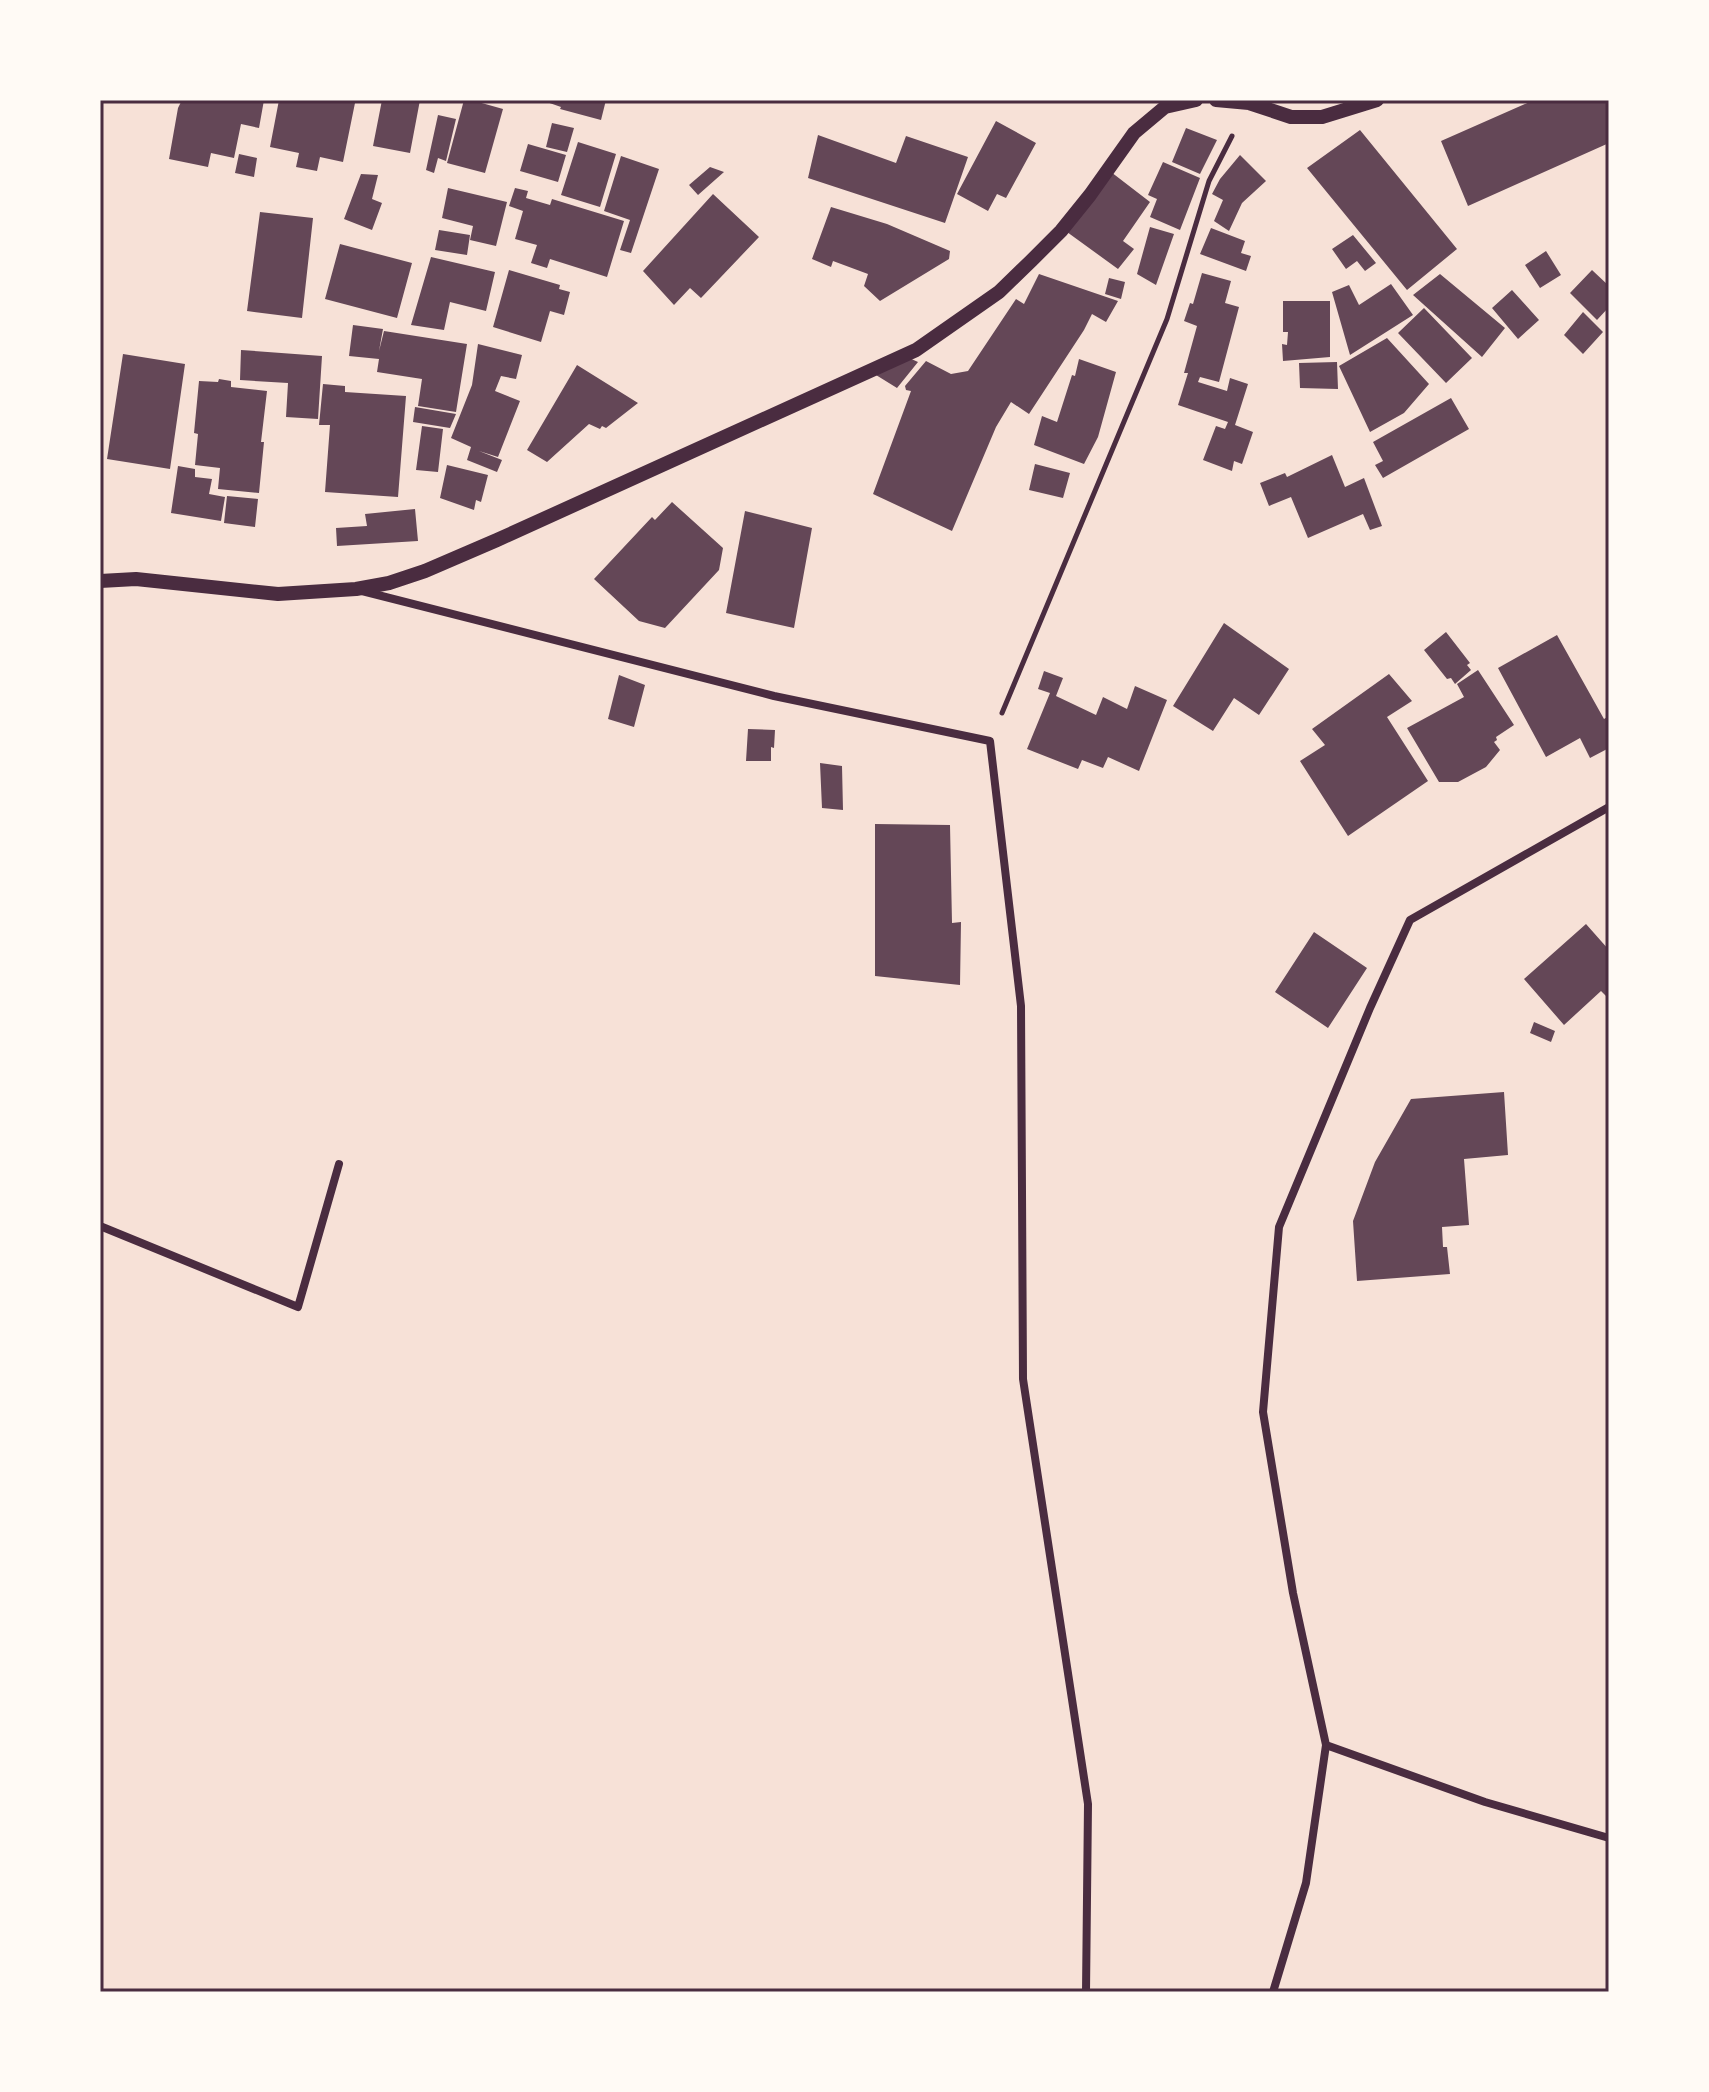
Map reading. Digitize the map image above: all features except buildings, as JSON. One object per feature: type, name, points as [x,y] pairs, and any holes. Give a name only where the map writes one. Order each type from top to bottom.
[{"type":"street","points":[[100,581],[136,579],[278,594],[356,589],[389,583],[425,571],[916,350],[999,292],[1031,261],[1090,195],[1134,133],[1165,107],[1196,100]]},
{"type":"street","points":[[1216,100],[1248,102],[1291,117],[1322,117],[1377,100]]},
{"type":"street","points":[[356,589],[774,696],[990,741],[1021,1006],[1023,1379],[1088,1804],[1086,1992]]},
{"type":"street","points":[[1273,1992],[1306,1883],[1326,1745],[1293,1593],[1263,1412],[1279,1227],[1410,920],[1609,807]]},
{"type":"street","points":[[100,1226],[298,1307],[339,1164]]},
{"type":"street","points":[[1326,1745],[1485,1802],[1609,1838]]},
{"type":"path","points":[[990,741],[1167,319],[1209,181],[1248,102]]}]
